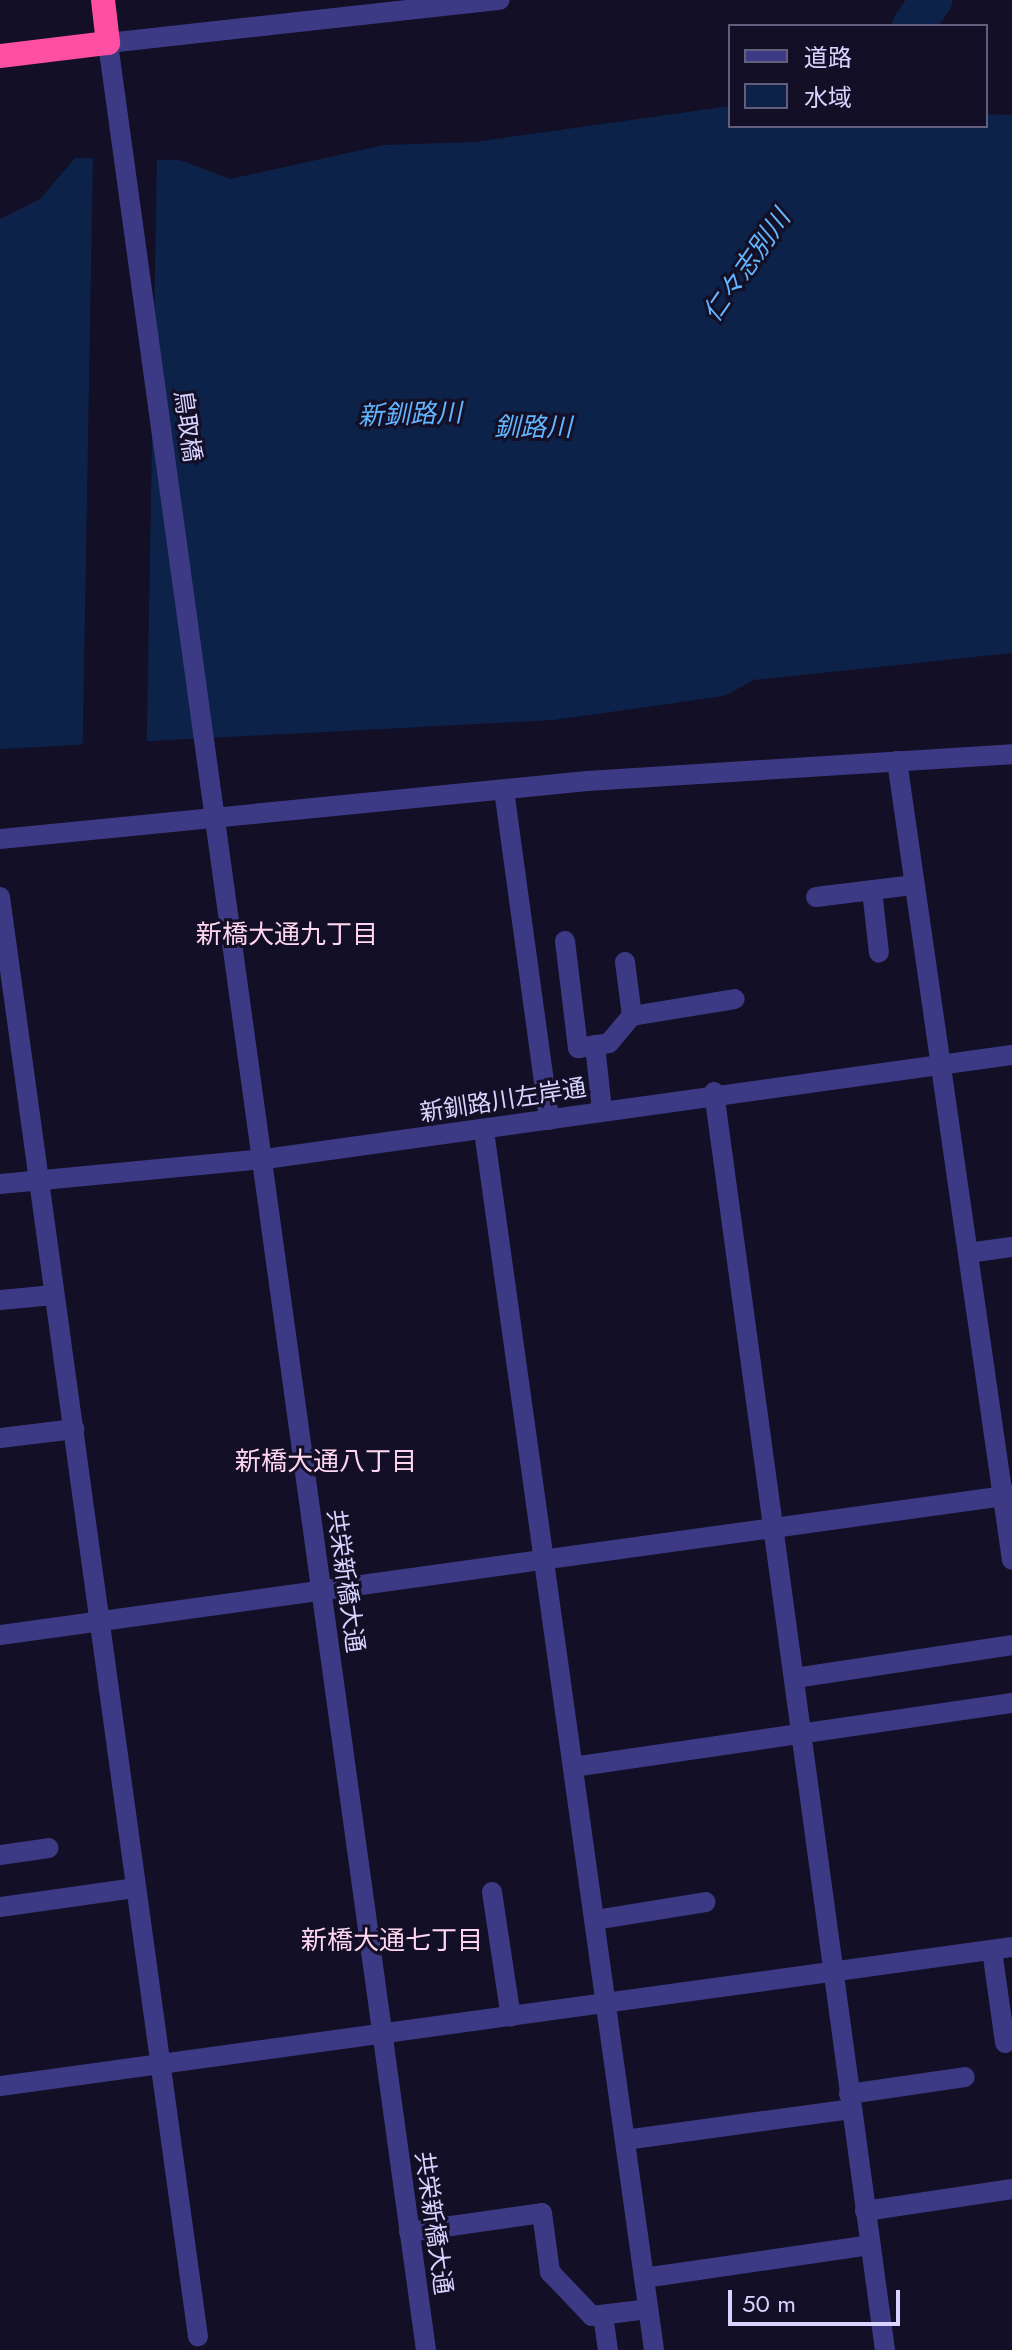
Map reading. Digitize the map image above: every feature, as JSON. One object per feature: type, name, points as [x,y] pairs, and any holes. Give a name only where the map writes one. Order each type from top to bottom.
[{"type":"highway","points":[[0,56],[108,43],[103,0]]},
{"type":"street","points":[[108,43],[333,10],[500,0]]},
{"type":"street","name":"鳥取橋","points":[[108,43],[210,771]]},
{"type":"street","points":[[0,839],[504,790],[1012,754]]},
{"type":"street","points":[[897,761],[939,1065],[1008,1496],[1012,1560]]},
{"type":"street","name":"共栄新橋大通","points":[[210,771],[265,1159],[320,1594],[426,2350]]},
{"type":"street","points":[[504,790],[549,1120]]},
{"type":"street","points":[[816,897],[914,885]]},
{"type":"street","points":[[872,890],[879,953]]},
{"type":"street","points":[[0,897],[36,1181],[102,1620],[158,2064],[198,2336]]},
{"type":"street","points":[[565,941],[578,1048],[609,1043],[632,1016],[735,999]]},
{"type":"street","points":[[625,962],[632,1016]]},
{"type":"street","points":[[595,1045],[602,1111]]},
{"type":"street","name":"新釧路川左岸通","points":[[0,1184],[265,1159],[484,1131],[714,1092],[1012,1055]]},
{"type":"street","points":[[714,1092],[804,1734],[831,1974],[885,2350]]},
{"type":"street","points":[[484,1131],[654,2350]]},
{"type":"street","points":[[968,1253],[1012,1247]]},
{"type":"street","points":[[0,1300],[54,1295]]},
{"type":"street","points":[[0,1438],[74,1429]]},
{"type":"street","points":[[0,1635],[544,1563],[774,1525],[1008,1496]]},
{"type":"street","points":[[795,1678],[1012,1645]]},
{"type":"street","points":[[573,1767],[1012,1703]]},
{"type":"street","points":[[0,1855],[49,1848]]},
{"type":"street","points":[[0,1907],[136,1888]]},
{"type":"street","points":[[492,1892],[511,2017]]},
{"type":"street","points":[[595,1920],[706,1902]]},
{"type":"street","points":[[0,2086],[831,1974],[1002,1948],[1005,2043]]},
{"type":"street","points":[[625,2140],[850,2102],[965,2077]]},
{"type":"street","points":[[865,2211],[1012,2189]]},
{"type":"street","points":[[409,2232],[542,2213],[550,2272],[592,2316],[648,2309]]},
{"type":"street","points":[[644,2278],[870,2245]]},
{"type":"street","points":[[603,2315],[608,2350]]},
{"type":"water","name":"釧路川","points":[[728,106],[728,128],[988,128],[988,114],[1012,115],[1012,653],[754,680],[724,696],[554,720],[0,749],[0,219],[40,199],[75,158],[180,160],[230,179],[384,145],[475,142]]},
{"type":"pier","points":[[93,154],[157,155],[147,746],[83,745]]},
{"type":"waterway","name":"仁々志別川","points":[[914,24],[931,0]]},
{"type":"district","name":"新橋大通九丁目","points":[[287,935]]},
{"type":"district","name":"新橋大通八丁目","points":[[326,1462]]},
{"type":"district","name":"新橋大通七丁目","points":[[392,1941]]},
{"type":"water label","name":"新釧路川","points":[[410,415]]}]
